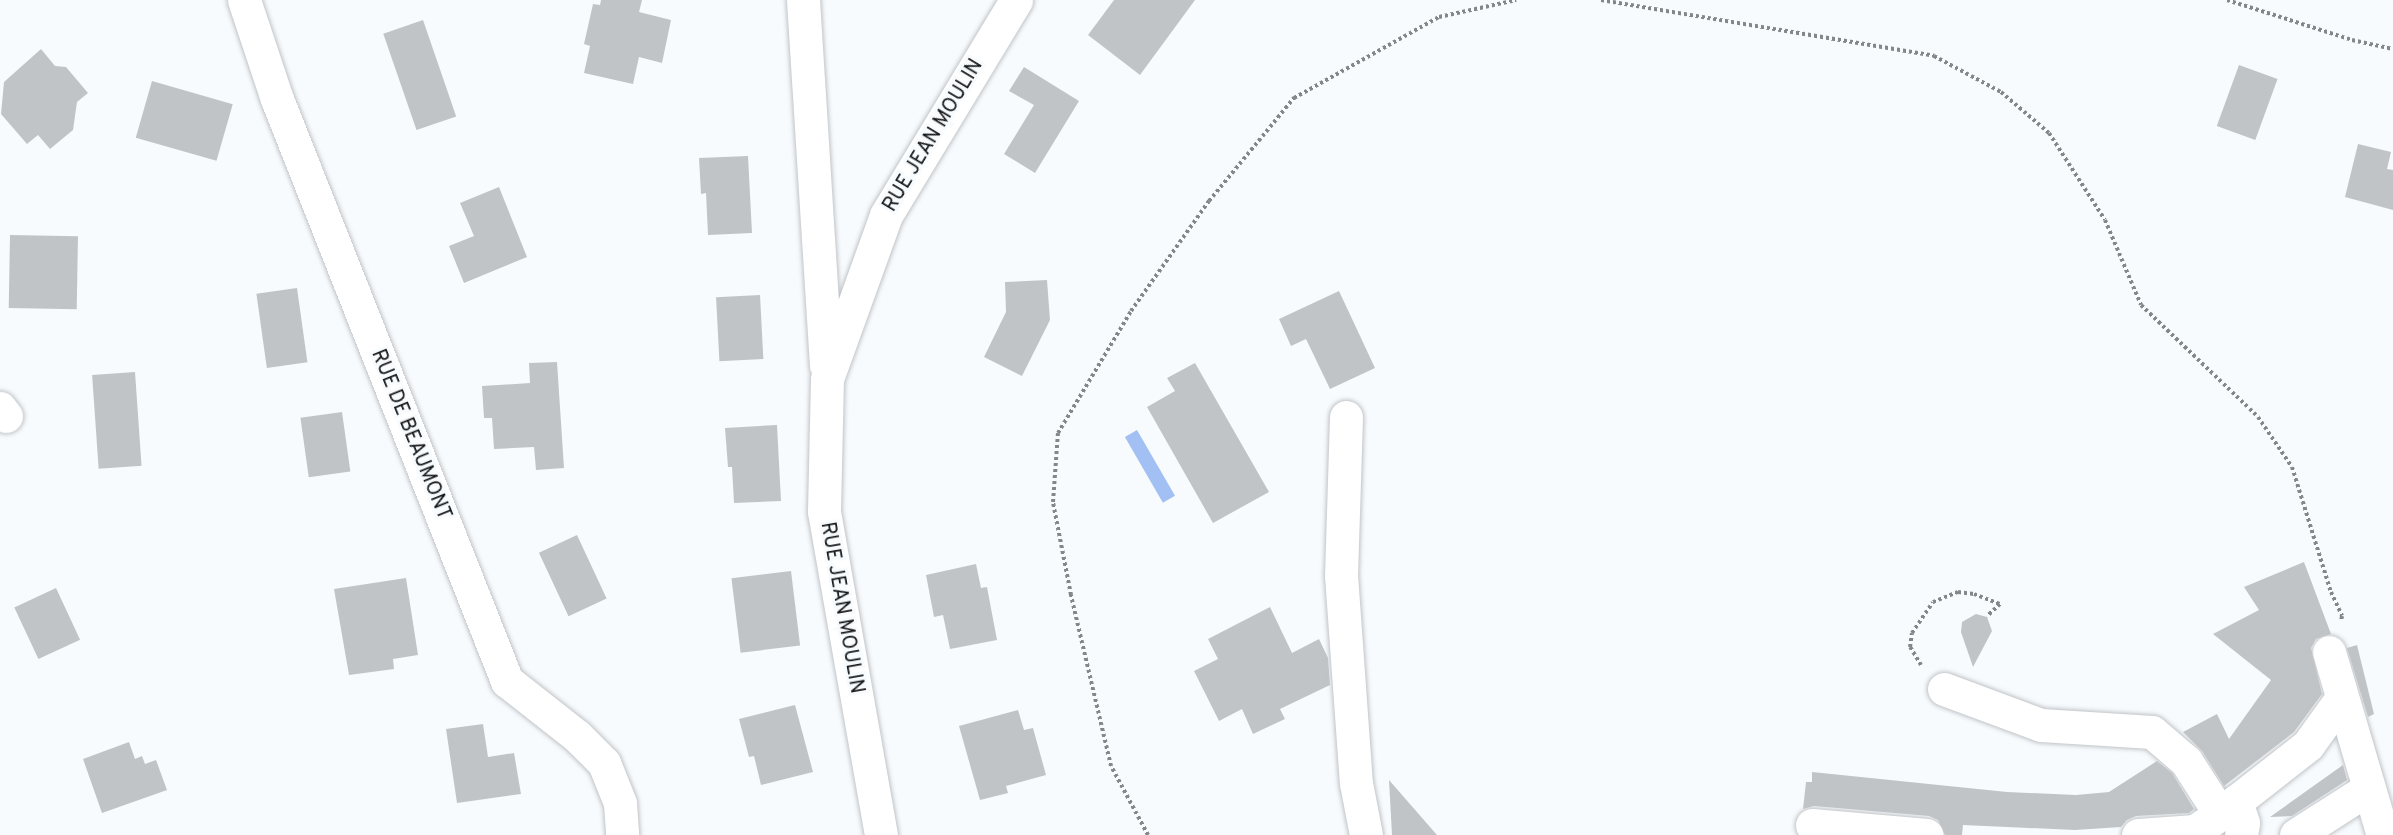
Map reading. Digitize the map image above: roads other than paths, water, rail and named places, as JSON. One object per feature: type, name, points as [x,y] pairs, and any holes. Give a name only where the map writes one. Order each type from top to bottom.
[{"type":"street","name":"RUE DE BEAUMONT","points":[[244,0],[277,99],[507,681],[577,736],[604,763],[620,803],[622,835]]},
{"type":"street","name":"RUE JEAN MOULIN","points":[[803,0],[827,379],[825,511],[881,835]]},
{"type":"street","name":"RUE JEAN MOULIN","points":[[827,379],[886,215],[1016,0]]},
{"type":"street","points":[[1346,417],[1341,575],[1356,783],[1366,835]]},
{"type":"street","points":[[2329,652],[2383,835]]},
{"type":"street","points":[[1944,690],[2041,725],[2152,732],[2186,761],[2232,817]]},
{"type":"street","points":[[2138,835],[2195,831],[2232,817],[2308,745],[2341,699]]},
{"type":"street","points":[[2296,835],[2368,789]]},
{"type":"street","points":[[1812,825],[1927,835]]},
{"type":"water","points":[[1137,430],[1175,496],[1163,503],[1125,437]]}]
